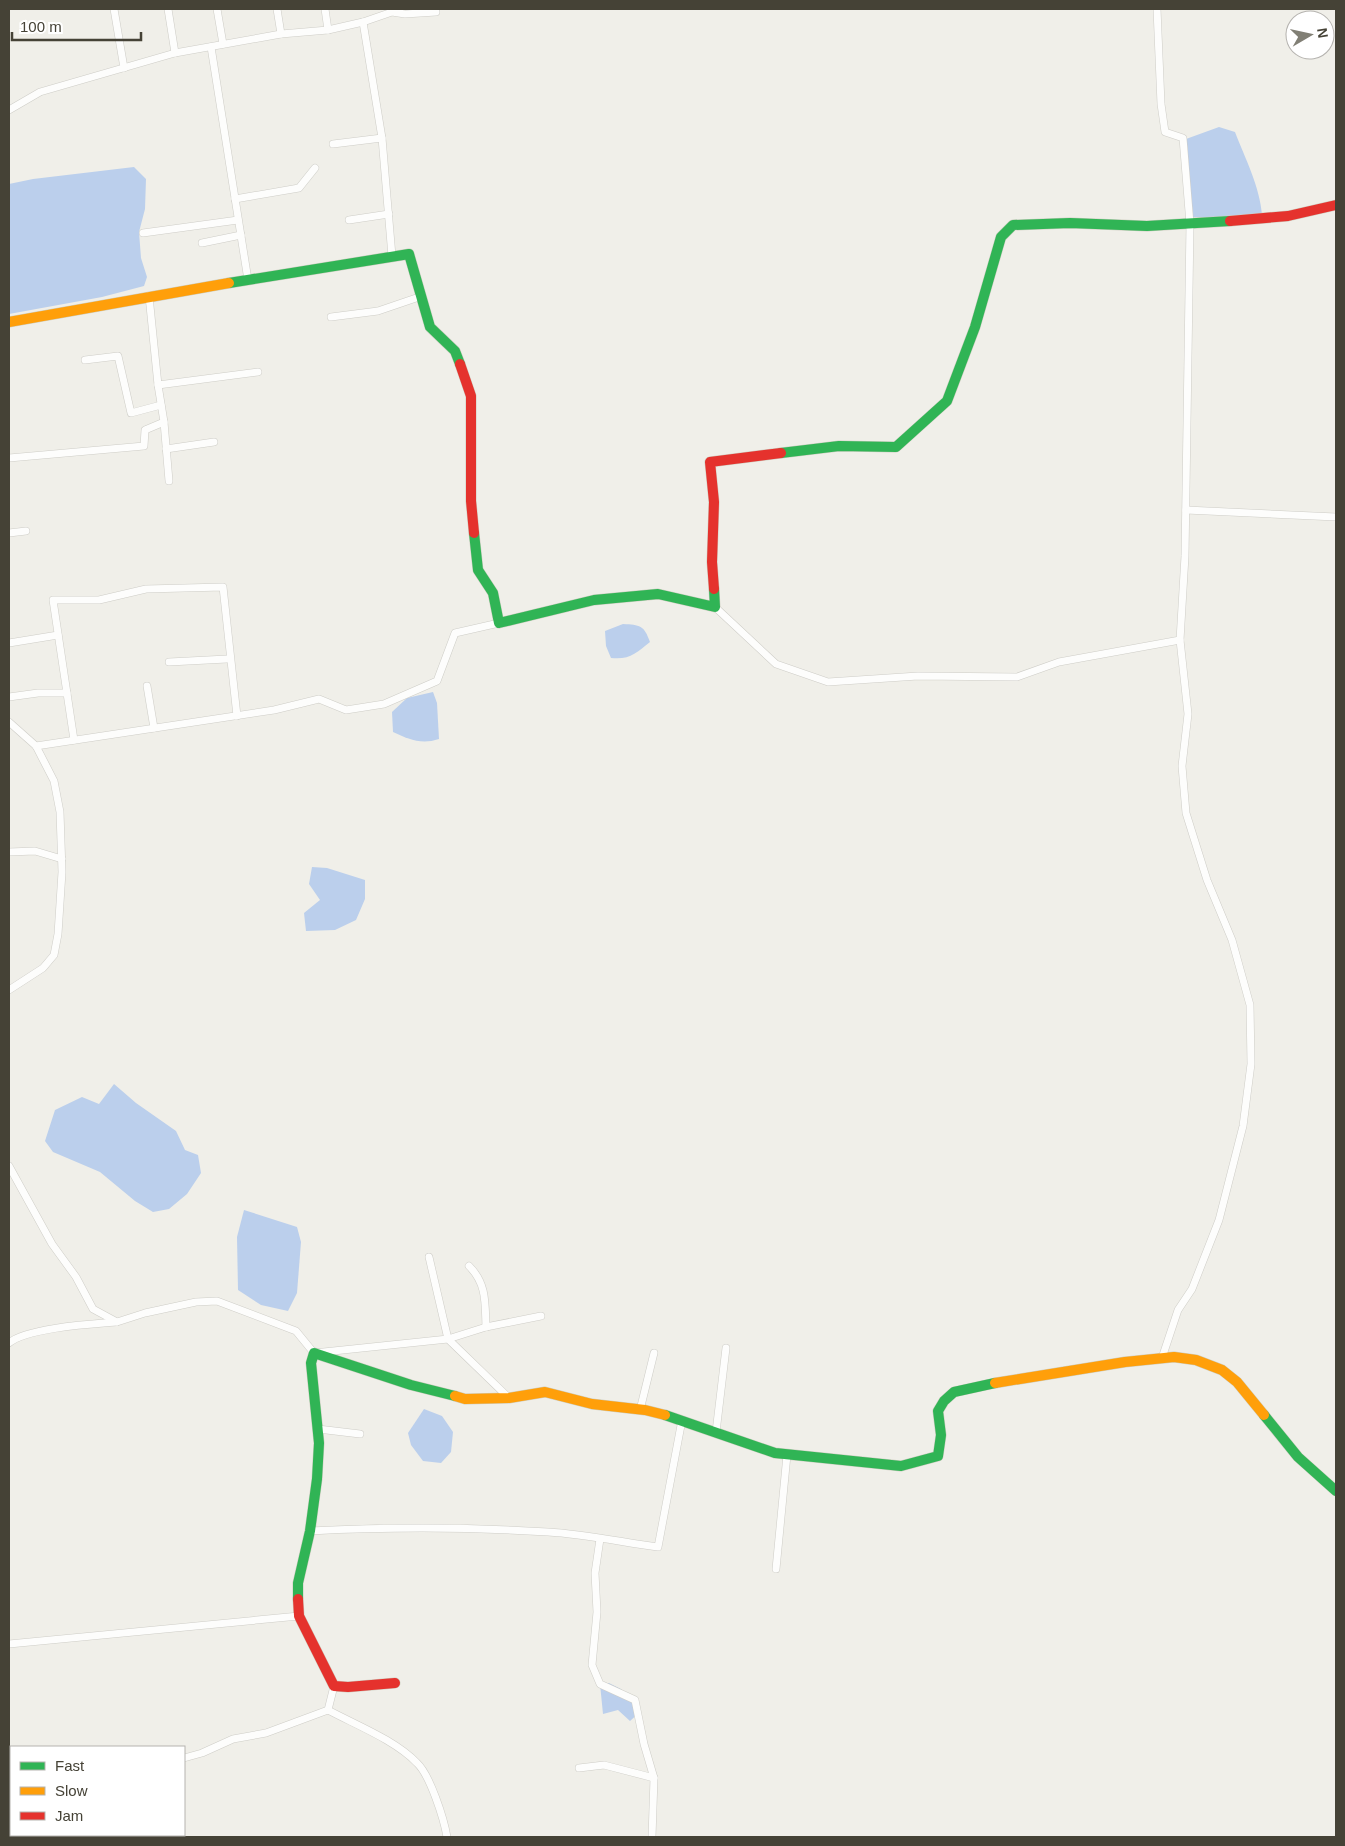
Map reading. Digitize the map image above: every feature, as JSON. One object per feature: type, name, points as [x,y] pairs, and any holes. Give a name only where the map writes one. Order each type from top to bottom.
[{"type":"street","points":[[114,9],[124,68]]},
{"type":"street","points":[[168,9],[175,54]]},
{"type":"street","points":[[217,9],[223,44]]},
{"type":"street","points":[[277,9],[281,34]]},
{"type":"street","points":[[326,9],[328,30]]},
{"type":"street","points":[[1157,9],[1161,104],[1165,132],[1183,138],[1190,224],[1185,556],[1180,640],[1188,714],[1182,766],[1186,813],[1207,880],[1232,940],[1250,1005],[1251,1064],[1243,1126],[1219,1220],[1192,1289],[1178,1310],[1162,1358]]},
{"type":"street","points":[[9,110],[40,92],[175,54],[281,34],[328,30],[363,22],[392,10],[405,14],[436,12]]},
{"type":"street","points":[[363,22],[382,138],[392,256]]},
{"type":"street","points":[[211,47],[248,280]]},
{"type":"street","points":[[333,144],[382,138]]},
{"type":"street","points":[[235,199],[298,188],[315,168]]},
{"type":"street","points":[[715,607],[712,562],[714,502],[710,462],[839,446],[896,447],[947,401],[975,327],[1001,237],[1013,225],[1070,223],[1147,226],[1190,224],[1288,216],[1336,205]]},
{"type":"street","points":[[349,220],[389,214]]},
{"type":"street","points":[[143,233],[238,220]]},
{"type":"street","points":[[202,243],[241,235]]},
{"type":"street","points":[[9,322],[150,296],[409,254],[430,327],[455,351],[471,396],[471,501],[478,570],[493,593],[499,623]]},
{"type":"street","points":[[150,296],[169,482]]},
{"type":"street","points":[[331,317],[378,310],[422,296]]},
{"type":"street","points":[[86,360],[118,356],[131,413],[162,405]]},
{"type":"street","points":[[158,385],[258,372]]},
{"type":"street","points":[[9,458],[144,446],[145,430],[164,422]]},
{"type":"street","points":[[166,448],[214,442]]},
{"type":"street","points":[[1186,510],[1336,517]]},
{"type":"street","points":[[9,533],[26,531]]},
{"type":"street","points":[[74,740],[53,600],[99,600],[146,588],[223,587],[237,716]]},
{"type":"street","points":[[36,746],[274,710],[319,699],[346,710],[384,704],[437,681],[454,633],[594,600],[658,594],[715,607],[776,664],[828,682],[918,676],[1017,677],[1059,662],[1180,640]]},
{"type":"street","points":[[9,643],[58,635]]},
{"type":"street","points":[[169,662],[227,659]]},
{"type":"street","points":[[147,686],[154,728]]},
{"type":"street","points":[[9,697],[38,693],[67,693]]},
{"type":"street","points":[[9,722],[36,746],[54,781],[60,812],[62,859],[58,934],[54,955],[43,968],[9,990]]},
{"type":"street","points":[[9,852],[35,851],[62,859]]},
{"type":"street","points":[[9,1166],[52,1244],[76,1277],[94,1309],[117,1322]]},
{"type":"street","points":[[429,1256],[448,1339],[509,1398]]},
{"type":"street","points":[[469,1266],[479,1276],[483,1289],[486,1327]]},
{"type":"street","points":[[9,1343],[16,1337],[54,1329],[117,1322],[146,1313],[196,1302],[217,1302],[296,1331],[314,1353],[465,1400],[509,1398],[545,1392],[592,1404],[640,1410],[682,1420],[775,1454],[901,1466],[938,1456],[941,1434],[938,1411],[944,1401],[954,1392],[1005,1381],[1174,1357],[1196,1360],[1222,1370],[1237,1382],[1298,1457],[1336,1491]]},
{"type":"street","points":[[314,1353],[448,1339],[486,1327],[541,1316]]},
{"type":"street","points":[[716,1432],[726,1348]]},
{"type":"street","points":[[314,1353],[311,1363],[320,1443],[318,1479],[310,1531],[298,1583],[299,1616],[334,1686],[328,1710]]},
{"type":"street","points":[[640,1410],[654,1353]]},
{"type":"street","points":[[310,1531],[357,1528],[550,1532],[658,1547],[682,1420]]},
{"type":"street","points":[[318,1429],[360,1434]]},
{"type":"street","points":[[776,1568],[787,1455]]},
{"type":"street","points":[[600,1539],[596,1574],[597,1612],[592,1665],[600,1684],[635,1700],[644,1744],[654,1778],[652,1837]]},
{"type":"street","points":[[9,1644],[299,1616]]},
{"type":"street","points":[[334,1686],[348,1687],[395,1683]]},
{"type":"street","points":[[185,1758],[202,1753],[233,1739],[266,1733],[328,1710],[396,1746],[419,1764],[433,1789],[447,1837]]},
{"type":"street","points":[[579,1768],[604,1765],[654,1778]]},
{"type":"water","points":[[1219,127],[1235,132],[1255,183],[1262,215],[1212,218],[1192,217],[1186,139]]},
{"type":"water","points":[[134,167],[146,179],[145,209],[139,232],[141,258],[147,277],[144,286],[102,297],[9,314],[9,184],[33,179]]},
{"type":"water","points":[[623,624],[641,627],[646,632],[650,642],[628,657],[611,658],[606,646],[605,631]]},
{"type":"water","points":[[433,692],[437,703],[439,739],[420,741],[409,739],[393,732],[392,712],[407,698]]},
{"type":"water","points":[[312,867],[327,868],[365,880],[365,899],[356,920],[335,930],[306,931],[304,913],[320,900],[309,884]]},
{"type":"water","points":[[114,1084],[136,1103],[176,1131],[185,1150],[198,1155],[201,1173],[187,1194],[169,1209],[153,1212],[135,1201],[100,1172],[53,1152],[45,1141],[55,1110],[82,1097],[99,1104]]},
{"type":"water","points":[[244,1210],[297,1227],[301,1242],[297,1293],[288,1311],[261,1305],[238,1290],[237,1237]]},
{"type":"water","points":[[424,1409],[442,1416],[453,1432],[451,1452],[441,1463],[423,1461],[411,1445],[408,1433]]},
{"type":"water","points":[[609,1683],[621,1689],[641,1711],[630,1721],[618,1710],[603,1714],[600,1684]]},
{"type":"traffic: fast","points":[[781,453],[839,446],[896,447],[947,401],[975,327],[1001,237],[1013,225],[1070,223],[1147,226],[1230,221]]},
{"type":"traffic: fast","points":[[229,283],[409,254],[430,327],[455,351],[460,364]]},
{"type":"traffic: fast","points":[[474,533],[478,570],[493,593],[499,623],[594,600],[658,594],[715,607],[714,589]]},
{"type":"traffic: fast","points":[[298,1599],[298,1583],[310,1531],[317,1479],[319,1443],[311,1363],[314,1353],[411,1385],[455,1396]]},
{"type":"traffic: fast","points":[[665,1415],[775,1453],[901,1466],[938,1456],[941,1435],[938,1411],[944,1401],[954,1392],[995,1383]]},
{"type":"traffic: fast","points":[[1264,1415],[1298,1457],[1336,1491]]},
{"type":"traffic: slow","points":[[9,322],[229,283]]},
{"type":"traffic: slow","points":[[995,1383],[1125,1362],[1174,1357],[1196,1360],[1222,1370],[1237,1382],[1264,1415]]},
{"type":"traffic: slow","points":[[455,1396],[465,1399],[509,1398],[545,1392],[592,1404],[645,1410],[665,1415]]},
{"type":"traffic: jam","points":[[1230,221],[1288,216],[1336,205]]},
{"type":"traffic: jam","points":[[460,364],[471,396],[471,501],[474,533]]},
{"type":"traffic: jam","points":[[714,589],[712,562],[714,502],[710,462],[781,453]]},
{"type":"traffic: jam","points":[[298,1599],[299,1616],[334,1686],[348,1687],[395,1683]]}]
